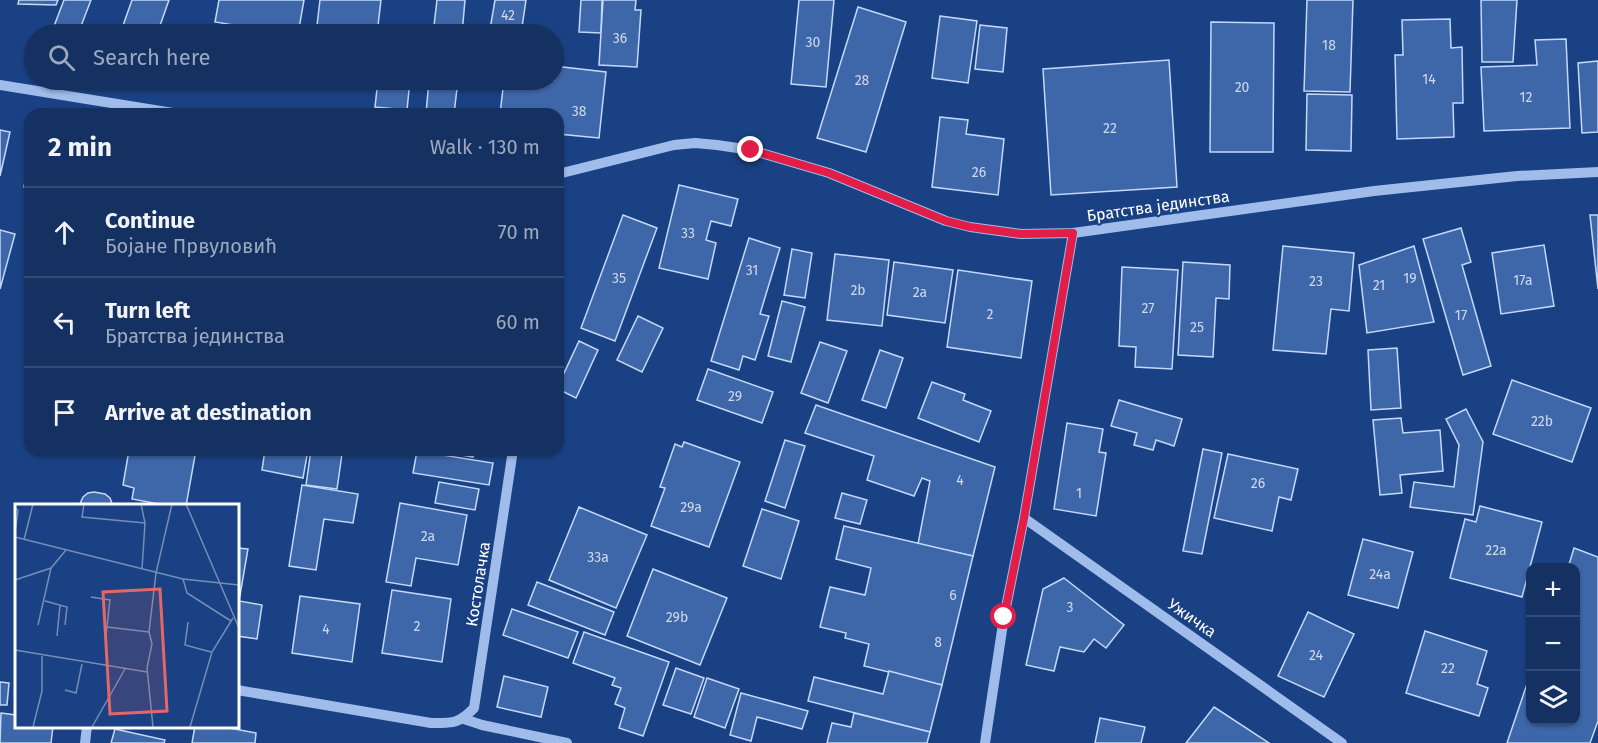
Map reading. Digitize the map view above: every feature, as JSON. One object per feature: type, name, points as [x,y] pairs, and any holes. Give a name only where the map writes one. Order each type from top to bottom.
[{"type":"street","points":[[0,85],[24,89]]},
{"type":"street","points":[[31,90],[142,108]]},
{"type":"street","name":"Братства јединства","points":[[564,172],[674,145],[695,143],[717,145],[751,150],[829,173],[946,221],[1021,234],[1073,233],[1374,190],[1517,176],[1598,172]]},
{"type":"street","points":[[984,743],[1004,617],[1024,518],[1073,233]]},
{"type":"street","name":"Костолачка","points":[[464,719],[474,708],[512,456]]},
{"type":"street","name":"Ужичка","points":[[1024,518],[1342,743]]},
{"type":"street","points":[[238,690],[431,723],[450,723],[464,719],[567,743]]},
{"type":"street","points":[[85,743],[87,728]]},
{"type":"building","points":[[19,0],[58,0],[56,5],[18,4]]},
{"type":"building","points":[[64,0],[91,0],[82,24],[55,24]]},
{"type":"building","points":[[132,0],[169,0],[161,24],[124,24]]},
{"type":"building","points":[[219,0],[304,0],[300,24],[215,22]]},
{"type":"building","points":[[320,0],[381,0],[378,24],[317,24]]},
{"type":"building","points":[[437,0],[465,0],[463,24],[434,24]]},
{"type":"building","points":[[495,0],[526,0],[522,24],[491,24]]},
{"type":"building","points":[[581,0],[602,0],[601,33],[579,32]]},
{"type":"building","points":[[603,0],[636,0],[635,10],[641,10],[637,67],[599,65]]},
{"type":"building","points":[[799,0],[834,0],[826,87],[791,84]]},
{"type":"building","points":[[1307,0],[1353,0],[1350,92],[1304,91]]},
{"type":"building","points":[[1481,0],[1517,0],[1513,62],[1482,62]]},
{"type":"building","points":[[858,7],[906,22],[866,152],[817,138]]},
{"type":"building","points":[[940,16],[977,21],[968,83],[932,78]]},
{"type":"building","points":[[1450,19],[1451,48],[1462,47],[1463,103],[1453,103],[1454,137],[1397,139],[1395,55],[1403,55],[1402,20]]},
{"type":"building","points":[[1211,22],[1274,23],[1273,152],[1210,152]]},
{"type":"building","points":[[980,25],[1007,28],[1003,72],[975,69]]},
{"type":"building","points":[[1566,39],[1570,128],[1484,131],[1481,67],[1537,65],[1535,40]]},
{"type":"building","points":[[1169,60],[1177,187],[1051,195],[1043,69]]},
{"type":"building","points":[[1598,61],[1598,132],[1582,133],[1578,63]]},
{"type":"building","points":[[564,67],[606,72],[599,138],[564,135],[564,108],[501,108],[503,90],[564,90]]},
{"type":"building","points":[[377,90],[409,90],[407,108],[375,107]]},
{"type":"building","points":[[428,90],[457,90],[455,108],[427,108]]},
{"type":"building","points":[[1307,94],[1352,95],[1351,151],[1306,150]]},
{"type":"building","points":[[940,117],[968,120],[966,134],[1004,139],[998,195],[932,187]]},
{"type":"building","points":[[0,130],[10,132],[0,176]]},
{"type":"building","points":[[679,185],[738,199],[731,226],[711,221],[706,240],[716,243],[708,279],[659,268]]},
{"type":"building","points":[[623,215],[657,228],[615,341],[581,328]]},
{"type":"building","points":[[1590,215],[1598,215],[1598,289]]},
{"type":"building","points":[[1461,228],[1471,262],[1462,265],[1491,366],[1463,375],[1423,239]]},
{"type":"building","points":[[0,230],[15,234],[0,289]]},
{"type":"building","points":[[749,238],[780,248],[760,314],[769,316],[755,360],[743,356],[739,370],[711,361]]},
{"type":"building","points":[[1544,245],[1554,306],[1501,314],[1492,253]]},
{"type":"building","points":[[1283,246],[1354,253],[1349,311],[1331,309],[1326,354],[1273,350]]},
{"type":"building","points":[[1414,246],[1434,322],[1367,333],[1359,265]]},
{"type":"building","points":[[792,249],[812,253],[805,298],[784,295]]},
{"type":"building","points":[[835,254],[889,260],[882,326],[827,320]]},
{"type":"building","points":[[894,262],[953,270],[945,323],[887,315]]},
{"type":"building","points":[[1183,262],[1230,265],[1229,299],[1216,298],[1213,357],[1178,355]]},
{"type":"building","points":[[1122,267],[1178,270],[1172,369],[1135,367],[1136,347],[1119,346]]},
{"type":"building","points":[[958,270],[1032,281],[1021,358],[947,347]]},
{"type":"building","points":[[782,301],[805,307],[791,362],[768,356]]},
{"type":"building","points":[[638,316],[663,328],[642,372],[617,360]]},
{"type":"building","points":[[579,341],[598,350],[576,398],[564,392],[564,373]]},
{"type":"building","points":[[820,342],[847,351],[828,403],[801,393]]},
{"type":"building","points":[[1397,348],[1401,408],[1371,410],[1368,350]]},
{"type":"building","points":[[880,350],[903,358],[886,408],[862,400]]},
{"type":"building","points":[[708,369],[773,392],[762,423],[697,400]]},
{"type":"building","points":[[1512,380],[1591,408],[1572,462],[1493,434]]},
{"type":"building","points":[[932,382],[965,394],[963,400],[991,411],[979,442],[918,418]]},
{"type":"building","points":[[1119,400],[1182,419],[1174,446],[1156,440],[1153,450],[1134,445],[1137,433],[1111,426]]},
{"type":"building","points":[[816,405],[995,467],[973,556],[918,544],[930,481],[922,478],[914,496],[867,480],[874,456],[805,433]]},
{"type":"building","points":[[1466,409],[1483,442],[1473,515],[1410,507],[1414,482],[1454,487],[1459,445],[1446,419]]},
{"type":"building","points":[[1401,418],[1403,433],[1440,430],[1443,471],[1400,475],[1402,493],[1380,495],[1373,420]]},
{"type":"building","points":[[1067,423],[1103,429],[1099,452],[1106,453],[1096,516],[1054,509]]},
{"type":"building","points":[[785,440],[805,446],[785,508],[765,501]]},
{"type":"building","points":[[684,442],[740,462],[709,547],[651,526],[665,488],[660,487],[675,444],[682,447]]},
{"type":"building","points":[[1203,449],[1222,453],[1202,554],[1183,551]]},
{"type":"building","points":[[1228,454],[1298,469],[1291,500],[1279,497],[1272,531],[1214,518]]},
{"type":"building","points":[[128,456],[195,456],[186,504],[158,504],[132,499],[134,488],[123,485]]},
{"type":"building","points":[[264,456],[307,456],[303,478],[262,470]]},
{"type":"building","points":[[310,456],[342,456],[337,489],[306,485]]},
{"type":"building","points":[[416,456],[449,456],[493,463],[489,485],[413,473]]},
{"type":"building","points":[[439,482],[479,489],[475,510],[435,503]]},
{"type":"building","points":[[302,485],[358,494],[353,523],[324,519],[316,570],[289,566]]},
{"type":"building","points":[[88,493],[105,494],[112,504],[80,504]]},
{"type":"building","points":[[842,493],[867,500],[860,524],[835,518]]},
{"type":"building","points":[[400,503],[467,515],[458,565],[416,558],[411,586],[386,582]]},
{"type":"building","points":[[1480,506],[1542,522],[1531,563],[1526,563],[1526,582],[1522,597],[1450,578],[1465,519],[1476,522]]},
{"type":"building","points":[[579,507],[647,535],[616,608],[549,580]]},
{"type":"building","points":[[762,509],[799,521],[781,579],[743,566]]},
{"type":"building","points":[[844,526],[973,556],[942,685],[864,666],[869,644],[845,638],[846,633],[820,627],[830,587],[865,595],[871,568],[836,559]]},
{"type":"building","points":[[1363,539],[1413,552],[1398,608],[1348,595]]},
{"type":"building","points":[[238,548],[248,549],[239,601],[262,605],[257,639],[238,636]]},
{"type":"building","points":[[1574,548],[1598,557],[1598,721],[1590,743],[1507,743],[1526,687],[1526,725],[1580,725],[1580,563],[1570,563]]},
{"type":"building","points":[[653,569],[727,598],[700,665],[627,636]]},
{"type":"building","points":[[1064,578],[1124,625],[1106,648],[1094,639],[1084,652],[1060,647],[1054,671],[1026,665],[1043,589]]},
{"type":"building","points":[[537,582],[614,612],[605,635],[528,605]]},
{"type":"building","points":[[392,590],[451,599],[442,662],[382,653]]},
{"type":"building","points":[[300,596],[360,604],[352,662],[292,653]]},
{"type":"building","points":[[512,609],[578,632],[568,658],[503,635]]},
{"type":"building","points":[[1308,612],[1354,634],[1324,697],[1278,676]]},
{"type":"building","points":[[1425,631],[1487,651],[1477,684],[1488,688],[1479,716],[1406,693]]},
{"type":"building","points":[[584,632],[669,662],[643,736],[619,728],[625,708],[615,704],[621,688],[612,685],[615,678],[573,663]]},
{"type":"building","points":[[676,668],[704,678],[691,714],[663,705]]},
{"type":"building","points":[[889,671],[942,685],[930,732],[808,701],[814,677],[883,694]]},
{"type":"building","points":[[504,676],[548,687],[541,717],[497,707]]},
{"type":"building","points":[[707,678],[739,689],[725,728],[694,717]]},
{"type":"building","points":[[0,682],[9,683],[7,705],[0,705]]},
{"type":"building","points":[[741,693],[808,711],[802,729],[757,717],[751,741],[730,735]]},
{"type":"building","points":[[1214,707],[1269,743],[1186,743]]},
{"type":"building","points":[[1,713],[15,715],[15,728],[53,728],[51,743],[0,743]]},
{"type":"building","points":[[854,713],[930,732],[927,743],[827,743],[832,723],[851,727]]},
{"type":"building","points":[[1100,718],[1145,727],[1141,743],[1095,743]]},
{"type":"building","points":[[195,728],[230,728],[256,733],[255,743],[192,743]]},
{"type":"building","points":[[115,729],[165,740],[164,743],[111,743]]},
{"type":"route","points":[[751,150],[829,173],[946,221],[970,227],[1021,234],[1073,233],[1024,518],[1004,617]]}]
